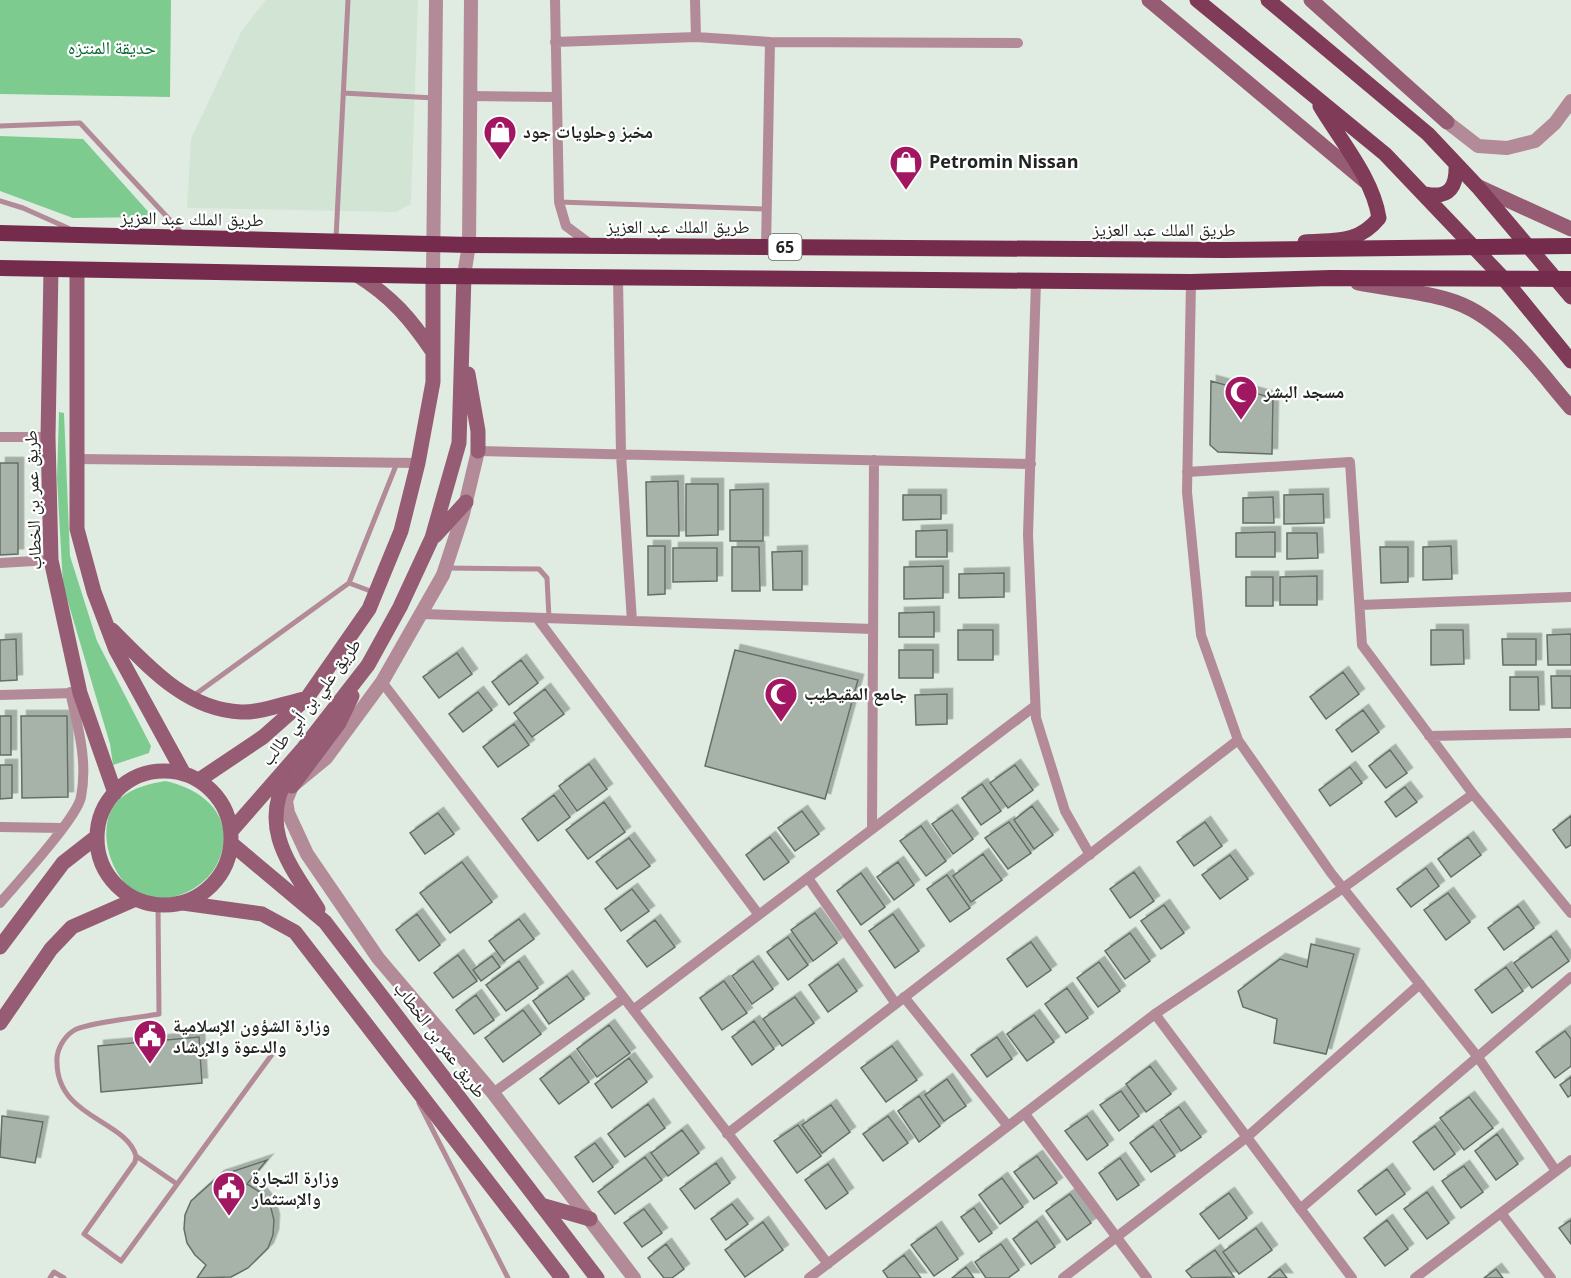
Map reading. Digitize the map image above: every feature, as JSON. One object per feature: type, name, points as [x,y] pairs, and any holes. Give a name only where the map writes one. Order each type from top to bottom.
[{"type":"highway","name":"طريق الملك عبد العزيز","points":[[0,233],[469,245],[1225,250],[1571,246]]},
{"type":"highway","name":"65","points":[[0,268],[433,276],[464,274],[1191,282],[1331,278],[1564,279]]},
{"type":"main road","points":[[1149,0],[1365,181]]},
{"type":"main road","points":[[1197,0],[1385,154],[1426,194],[1504,279],[1571,361]]},
{"type":"main road","points":[[1268,0],[1428,134],[1477,186],[1529,247],[1564,279],[1571,297]]},
{"type":"main road","points":[[1282,0],[1298,23]]},
{"type":"main road","points":[[1311,0],[1447,122]]},
{"type":"main road","points":[[1225,250],[1359,237],[1369,230],[1378,218],[1377,205],[1365,181],[1313,96]]},
{"type":"main road","points":[[1426,194],[1438,196],[1453,188],[1457,181],[1456,164]]},
{"type":"main road","points":[[1477,186],[1571,229]]},
{"type":"main road","name":"طريق عمر بن الخطاب","points":[[51,269],[48,437],[51,560],[75,693],[115,793]]},
{"type":"main road","points":[[77,270],[77,529],[94,592],[107,625],[134,685],[184,774]]},
{"type":"main road","name":"طريق علي بن أبي طالب","points":[[232,837],[368,665],[400,607],[432,538],[459,443],[464,274]]},
{"type":"main road","points":[[357,275],[380,289],[408,315],[433,351]]},
{"type":"main road","name":"طريق علي بن أبي طالب","points":[[200,780],[263,737],[307,698],[357,628],[376,593],[402,531],[418,463],[433,382],[433,276]]},
{"type":"main road","points":[[1331,278],[1449,300],[1472,310],[1509,338],[1571,408]]},
{"type":"main road","points":[[463,346],[478,431],[478,452]]},
{"type":"main road","points":[[432,538],[466,502]]},
{"type":"main road","points":[[107,625],[157,676],[213,708],[243,712],[307,698]]},
{"type":"main road","points":[[292,786],[339,723],[368,665]]},
{"type":"main road","points":[[302,750],[280,788],[275,826],[284,853],[326,922]]},
{"type":"main road","points":[[183,903],[201,895],[217,882],[227,864],[232,837],[221,801],[200,780],[184,774],[165,771],[147,774],[129,781],[115,793],[99,816],[95,838],[96,852],[106,873],[119,888],[136,899],[158,905],[183,903],[262,914],[295,932],[315,954],[406,1077],[562,1278]]},
{"type":"main road","name":"طريق عمر بن الخطاب","points":[[232,837],[326,922],[597,1278]]},
{"type":"main road","points":[[0,947],[63,863],[95,838]]},
{"type":"main road","points":[[0,1023],[51,949],[72,927],[136,899]]},
{"type":"main road","points":[[541,1205],[590,1220]]},
{"type":"street","points":[[433,276],[435,0]]},
{"type":"street","points":[[464,274],[469,245],[471,0]]},
{"type":"street","points":[[555,0],[555,97],[559,202],[566,226],[593,246]]},
{"type":"street","points":[[695,0],[696,37]]},
{"type":"street","points":[[555,42],[696,37],[770,42],[1017,43]]},
{"type":"street","points":[[766,247],[770,42]]},
{"type":"street","points":[[470,96],[555,97]]},
{"type":"street","points":[[1447,122],[1478,146],[1507,148],[1535,141],[1555,123],[1571,101]]},
{"type":"street","points":[[618,277],[621,455],[632,621]]},
{"type":"street","points":[[1036,280],[1028,536],[1036,718],[1065,811],[1090,855]]},
{"type":"street","points":[[1191,282],[1187,472],[1201,635],[1238,740],[1342,888],[1477,1056],[1556,1171]]},
{"type":"street","points":[[0,437],[48,437]]},
{"type":"street","points":[[634,1278],[493,1093],[378,958],[307,854],[288,813],[286,801],[292,786],[326,758],[382,682],[422,614],[446,568],[478,452],[1031,464]]},
{"type":"street","points":[[77,459],[418,463]]},
{"type":"street","points":[[872,829],[874,460]]},
{"type":"street","points":[[1187,472],[1350,462],[1362,645],[1473,794],[1571,913]]},
{"type":"street","points":[[0,563],[51,560]]},
{"type":"street","points":[[1360,604],[1571,597]]},
{"type":"street","points":[[422,614],[873,629]]},
{"type":"street","points":[[537,618],[759,915]]},
{"type":"street","points":[[382,682],[828,1264]]},
{"type":"street","points":[[0,695],[75,693],[83,746],[81,799],[62,828],[0,903]]},
{"type":"street","points":[[633,1010],[1035,706]]},
{"type":"street","points":[[1430,736],[1571,732]]},
{"type":"street","points":[[728,1134],[1238,740]]},
{"type":"street","points":[[809,1278],[1155,1014],[1342,888],[1473,794]]},
{"type":"street","points":[[0,827],[62,828]]},
{"type":"street","points":[[808,878],[900,1000],[1008,1126]]},
{"type":"street","points":[[1300,1209],[1571,978]]},
{"type":"street","points":[[1063,1278],[1247,1137],[1420,984]]},
{"type":"street","points":[[493,1093],[624,998]]},
{"type":"street","points":[[1155,1014],[1352,1278]]},
{"type":"street","points":[[1025,1114],[1148,1278]]},
{"type":"street","points":[[1415,1278],[1571,1160]]},
{"type":"street","points":[[1501,1213],[1551,1278]]},
{"type":"lane","points":[[336,242],[348,0]]},
{"type":"lane","points":[[343,93],[434,98]]},
{"type":"lane","points":[[0,126],[80,123],[187,238]]},
{"type":"lane","points":[[0,201],[23,208],[86,236]]},
{"type":"lane","points":[[559,202],[766,209]]},
{"type":"lane","points":[[191,697],[349,583],[398,463]]},
{"type":"lane","points":[[446,568],[539,569],[547,578],[549,618]]},
{"type":"lane","points":[[349,583],[376,593]]},
{"type":"lane","points":[[158,905],[159,1014],[75,1029],[62,1042],[56,1059],[58,1077],[64,1094],[123,1139],[136,1156],[177,1184]]},
{"type":"lane","points":[[136,1156],[135,1162],[84,1234],[121,1260],[276,1049]]},
{"type":"lane","points":[[406,1077],[506,1276]]},
{"type":"lane","points":[[50,1278],[54,1272],[64,1278]]},
{"type":"shaded area","points":[[266,0],[418,0],[411,204],[396,212],[187,208],[191,139],[242,30]]},
{"type":"green space","name":"حديقة المنتزه","points":[[0,0],[171,0],[170,97],[0,94]]},
{"type":"green space","points":[[0,136],[83,139],[153,217],[73,218],[0,191]]},
{"type":"green space","points":[[59,412],[64,413],[70,556],[97,641],[151,746],[149,753],[113,765],[110,744],[63,585],[57,479]]},
{"type":"green space","points":[[165,781],[193,791],[204,799],[214,808],[224,832],[218,862],[203,881],[182,894],[169,898],[157,898],[144,896],[124,882],[111,858],[106,831],[113,807],[122,797],[137,788]]},
{"type":"building","name":"مسجد البشر","points":[[1211,381],[1273,398],[1272,454],[1218,452],[1210,445]]},
{"type":"building","points":[[0,463],[18,463],[18,554],[0,555]]},
{"type":"building","points":[[678,481],[679,536],[647,536],[646,482]]},
{"type":"building","points":[[686,484],[718,484],[718,535],[686,536]]},
{"type":"building","points":[[763,489],[763,541],[730,541],[730,490]]},
{"type":"building","points":[[1323,494],[1324,523],[1284,524],[1284,495]]},
{"type":"building","points":[[903,495],[941,495],[941,519],[903,520]]},
{"type":"building","points":[[1273,497],[1274,523],[1243,523],[1243,498]]},
{"type":"building","points":[[947,530],[947,557],[916,557],[916,531]]},
{"type":"building","points":[[1275,532],[1275,557],[1236,557],[1236,533]]},
{"type":"building","points":[[1287,533],[1317,533],[1318,558],[1287,559]]},
{"type":"building","points":[[648,546],[665,546],[665,594],[648,595]]},
{"type":"building","points":[[1451,546],[1452,579],[1423,580],[1423,547]]},
{"type":"building","points":[[732,547],[759,547],[760,591],[732,591]]},
{"type":"building","points":[[1380,547],[1408,547],[1408,582],[1381,583]]},
{"type":"building","points":[[673,548],[717,548],[717,581],[673,582]]},
{"type":"building","points":[[802,551],[802,590],[773,590],[772,552]]},
{"type":"building","points":[[943,566],[943,598],[904,599],[904,567]]},
{"type":"building","points":[[1004,573],[1004,597],[959,598],[959,574]]},
{"type":"building","points":[[1317,576],[1317,605],[1280,605],[1280,577]]},
{"type":"building","points":[[1246,577],[1273,577],[1273,606],[1246,606]]},
{"type":"building","points":[[934,612],[934,637],[899,637],[899,613]]},
{"type":"building","points":[[958,630],[993,630],[993,660],[958,660]]},
{"type":"building","points":[[1431,630],[1463,630],[1464,664],[1431,665]]},
{"type":"building","points":[[1571,634],[1571,665],[1548,665],[1547,635]]},
{"type":"building","points":[[16,639],[17,680],[0,681],[0,640]]},
{"type":"building","points":[[1502,639],[1536,639],[1536,665],[1503,665]]},
{"type":"building","name":"جامع المقيطيب","points":[[735,650],[858,680],[825,799],[705,766]]},
{"type":"building","points":[[899,650],[933,650],[933,678],[899,678]]},
{"type":"building","points":[[457,653],[472,674],[439,698],[423,677]]},
{"type":"building","points":[[521,660],[538,683],[509,705],[492,682]]},
{"type":"building","points":[[1343,672],[1359,694],[1326,719],[1310,697]]},
{"type":"building","points":[[1551,676],[1571,676],[1571,708],[1552,708]]},
{"type":"building","points":[[1510,677],[1538,677],[1539,710],[1510,710]]},
{"type":"building","points":[[545,689],[564,714],[532,737],[514,713]]},
{"type":"building","points":[[478,692],[492,710],[463,732],[449,714]]},
{"type":"building","points":[[947,694],[947,724],[916,725],[915,695]]},
{"type":"building","points":[[1363,710],[1379,732],[1352,752],[1336,730]]},
{"type":"building","points":[[0,716],[11,716],[11,755],[0,755]]},
{"type":"building","points":[[21,716],[67,716],[68,797],[22,798]]},
{"type":"building","points":[[514,724],[529,745],[498,767],[483,747]]},
{"type":"building","points":[[1390,750],[1407,773],[1386,788],[1369,766]]},
{"type":"building","points":[[589,764],[607,789],[577,811],[559,786]]},
{"type":"building","points":[[0,765],[12,765],[12,798],[0,799]]},
{"type":"building","points":[[1015,765],[1033,790],[1008,808],[990,783]]},
{"type":"building","points":[[1350,767],[1362,783],[1330,806],[1319,790]]},
{"type":"building","points":[[982,784],[1001,811],[981,825],[962,798]]},
{"type":"building","points":[[1405,787],[1417,802],[1396,817],[1385,802]]},
{"type":"building","points":[[554,795],[570,817],[538,841],[522,819]]},
{"type":"building","points":[[604,802],[625,832],[588,859],[566,830]]},
{"type":"building","points":[[1032,806],[1053,835],[1034,849],[1014,820]]},
{"type":"building","points":[[952,810],[973,839],[953,854],[932,824]]},
{"type":"building","points":[[802,811],[819,834],[795,851],[778,828]]},
{"type":"building","points":[[438,813],[454,834],[425,854],[410,833]]},
{"type":"building","points":[[1571,816],[1571,845],[1566,848],[1553,830]]},
{"type":"building","points":[[1009,822],[1031,853],[1008,869],[985,838]]},
{"type":"building","points":[[1205,822],[1222,846],[1194,866],[1177,842]]},
{"type":"building","points":[[921,826],[946,861],[926,876],[900,841]]},
{"type":"building","points":[[770,837],[789,862],[764,880],[746,855]]},
{"type":"building","points":[[1468,837],[1481,855],[1451,877],[1438,859]]},
{"type":"building","points":[[629,838],[650,866],[617,889],[596,862]]},
{"type":"building","points":[[983,854],[1002,880],[971,902],[953,876]]},
{"type":"building","points":[[1230,855],[1248,879],[1220,899],[1202,875]]},
{"type":"building","points":[[462,862],[492,902],[450,933],[420,893]]},
{"type":"building","points":[[898,862],[914,885],[894,900],[877,877]]},
{"type":"building","points":[[1426,868],[1439,886],[1411,907],[1397,889]]},
{"type":"building","points":[[1134,872],[1154,901],[1130,918],[1110,889]]},
{"type":"building","points":[[861,873],[885,907],[861,925],[837,891]]},
{"type":"building","points":[[947,875],[970,908],[950,922],[927,889]]},
{"type":"building","points":[[632,889],[649,911],[621,931],[605,909]]},
{"type":"building","points":[[1448,893],[1470,922],[1446,940],[1424,910]]},
{"type":"building","points":[[1164,905],[1184,933],[1161,949],[1141,921]]},
{"type":"building","points":[[1518,906],[1534,928],[1504,950],[1488,928]]},
{"type":"building","points":[[815,913],[837,943],[813,961],[791,930]]},
{"type":"building","points":[[417,914],[440,945],[419,961],[396,930]]},
{"type":"building","points":[[893,914],[919,951],[895,968],[869,931]]},
{"type":"building","points":[[519,919],[534,939],[504,961],[489,941]]},
{"type":"building","points":[[655,920],[675,947],[647,967],[627,941]]},
{"type":"building","points":[[1130,933],[1150,961],[1125,979],[1105,951]]},
{"type":"building","points":[[1551,936],[1569,961],[1532,988],[1514,963]]},
{"type":"building","points":[[788,937],[808,965],[788,980],[767,952]]},
{"type":"building","points":[[1031,942],[1051,970],[1027,987],[1007,959]]},
{"type":"building","points":[[1311,944],[1354,954],[1326,1054],[1274,1043],[1277,1019],[1243,1007],[1238,991],[1280,959],[1307,967]]},
{"type":"building","points":[[458,955],[477,981],[453,998],[434,973]]},
{"type":"building","points":[[492,956],[500,967],[481,981],[473,970]]},
{"type":"building","points":[[519,961],[538,988],[506,1011],[486,985]]},
{"type":"building","points":[[753,961],[773,989],[752,1004],[732,976]]},
{"type":"building","points":[[1099,962],[1120,991],[1098,1007],[1077,978]]},
{"type":"building","points":[[838,964],[857,991],[828,1012],[809,985]]},
{"type":"building","points":[[1506,967],[1523,991],[1492,1013],[1475,990]]},
{"type":"building","points":[[567,976],[584,999],[549,1024],[533,1001]]},
{"type":"building","points":[[724,981],[747,1013],[722,1030],[700,998]]},
{"type":"building","points":[[1067,988],[1088,1018],[1066,1033],[1045,1004]]},
{"type":"building","points":[[476,995],[494,1020],[474,1034],[456,1010]]},
{"type":"building","points":[[795,997],[814,1023],[782,1046],[763,1019]]},
{"type":"building","points":[[523,1010],[541,1034],[503,1062],[485,1038]]},
{"type":"building","points":[[1034,1015],[1054,1042],[1027,1061],[1007,1034]]},
{"type":"building","points":[[754,1021],[774,1049],[752,1065],[732,1037]]},
{"type":"building","points":[[609,1025],[630,1053],[597,1077],[577,1049]]},
{"type":"building","points":[[1565,1031],[1571,1039],[1571,1066],[1555,1078],[1536,1052]]},
{"type":"building","name":"وزارة الشؤون الإسلامية والدعوة والإرشاد","points":[[199,1037],[202,1083],[101,1092],[98,1046]]},
{"type":"building","points":[[997,1037],[1012,1059],[987,1077],[971,1055]]},
{"type":"building","points":[[892,1046],[917,1080],[886,1102],[861,1068]]},
{"type":"building","points":[[570,1056],[589,1082],[559,1104],[540,1079]]},
{"type":"building","points":[[629,1058],[647,1082],[612,1108],[595,1084]]},
{"type":"building","points":[[1150,1066],[1171,1094],[1146,1112],[1126,1084]]},
{"type":"building","points":[[1571,1077],[1571,1095],[1568,1097],[1560,1085]]},
{"type":"building","points":[[947,1079],[966,1106],[944,1121],[925,1095]]},
{"type":"building","points":[[1121,1091],[1139,1116],[1119,1131],[1100,1105]]},
{"type":"building","points":[[919,1096],[940,1126],[919,1142],[898,1111]]},
{"type":"building","points":[[1469,1097],[1493,1128],[1464,1150],[1440,1118]]},
{"type":"building","points":[[648,1104],[665,1128],[625,1157],[608,1134]]},
{"type":"building","points":[[831,1105],[850,1132],[822,1153],[802,1125]]},
{"type":"building","points":[[1179,1107],[1201,1137],[1181,1151],[1160,1120]]},
{"type":"building","points":[[2,1116],[43,1122],[35,1163],[0,1157]]},
{"type":"building","points":[[888,1116],[908,1143],[883,1161],[863,1134]]},
{"type":"building","points":[[1087,1116],[1108,1145],[1087,1160],[1065,1131]]},
{"type":"building","points":[[798,1125],[821,1156],[797,1173],[774,1141]]},
{"type":"building","points":[[1153,1126],[1175,1156],[1151,1172],[1130,1143]]},
{"type":"building","points":[[1435,1126],[1455,1154],[1434,1170],[1413,1142]]},
{"type":"building","points":[[682,1130],[699,1153],[668,1176],[651,1153]]},
{"type":"building","points":[[1497,1134],[1518,1164],[1496,1180],[1475,1151]]},
{"type":"building","points":[[595,1143],[613,1167],[593,1182],[575,1157]]},
{"type":"building","points":[[1037,1156],[1057,1183],[1034,1199],[1014,1172]]},
{"type":"building","points":[[645,1157],[662,1180],[615,1214],[598,1192]]},
{"type":"building","points":[[1120,1158],[1139,1185],[1117,1200],[1099,1173]]},
{"type":"building","name":"وزارة التجارة والإستثمار","points":[[267,1160],[247,1184],[260,1192],[270,1204],[274,1220],[273,1235],[268,1248],[248,1268],[231,1277],[197,1278],[206,1265],[187,1243],[184,1229],[185,1215],[191,1201],[219,1176]]},
{"type":"building","points":[[716,1163],[730,1183],[695,1209],[680,1189]]},
{"type":"building","points":[[828,1164],[848,1193],[826,1209],[805,1180]]},
{"type":"building","points":[[1464,1166],[1483,1192],[1461,1208],[1442,1181]]},
{"type":"building","points":[[1387,1169],[1405,1194],[1376,1215],[1358,1191]]},
{"type":"building","points":[[1002,1178],[1023,1207],[1000,1224],[979,1195]]},
{"type":"building","points":[[1427,1192],[1449,1223],[1427,1239],[1404,1209]]},
{"type":"building","points":[[1229,1193],[1247,1218],[1219,1239],[1200,1214]]},
{"type":"building","points":[[1070,1194],[1091,1223],[1067,1240],[1046,1211]]},
{"type":"building","points":[[732,1204],[748,1224],[726,1240],[711,1219]]},
{"type":"building","points":[[974,1208],[992,1233],[979,1242],[961,1217]]},
{"type":"building","points":[[644,1209],[662,1233],[642,1247],[624,1223]]},
{"type":"building","points":[[1387,1220],[1408,1249],[1385,1266],[1364,1238]]},
{"type":"building","points":[[1571,1220],[1571,1244],[1559,1228]]},
{"type":"building","points":[[1037,1221],[1055,1247],[1031,1264],[1013,1239]]},
{"type":"building","points":[[763,1222],[783,1250],[745,1277],[725,1250]]},
{"type":"building","points":[[936,1227],[958,1259],[934,1276],[911,1245]]},
{"type":"building","points":[[1256,1228],[1272,1250],[1239,1274],[1223,1252]]},
{"type":"building","points":[[666,1244],[684,1269],[672,1278],[664,1278],[648,1258]]},
{"type":"building","points":[[1001,1244],[1019,1270],[1008,1278],[986,1278],[975,1262]]},
{"type":"building","points":[[1215,1250],[1234,1277],[1192,1278],[1186,1271]]},
{"type":"building","points":[[904,1255],[921,1278],[888,1278],[883,1271]]},
{"type":"building","points":[[966,1267],[974,1278],[952,1278]]},
{"type":"building","points":[[1280,1269],[1287,1278],[1268,1278]]},
{"type":"building","points":[[1496,1269],[1503,1278],[1484,1278]]},
{"type":"place","name":"مخبز وحلويات جود","points":[[500,161]]},
{"type":"place","name":"Petromin Nissan","points":[[906,191]]},
{"type":"place","name":"مسجد البشر","points":[[1241,421]]},
{"type":"place","name":"جامع المقيطيب","points":[[781,723]]},
{"type":"place","name":"وزارة الشؤون الإسلامية والدعوة والإرشاد","points":[[150,1065]]},
{"type":"place","name":"وزارة التجارة والإستثمار","points":[[229,1217]]}]
